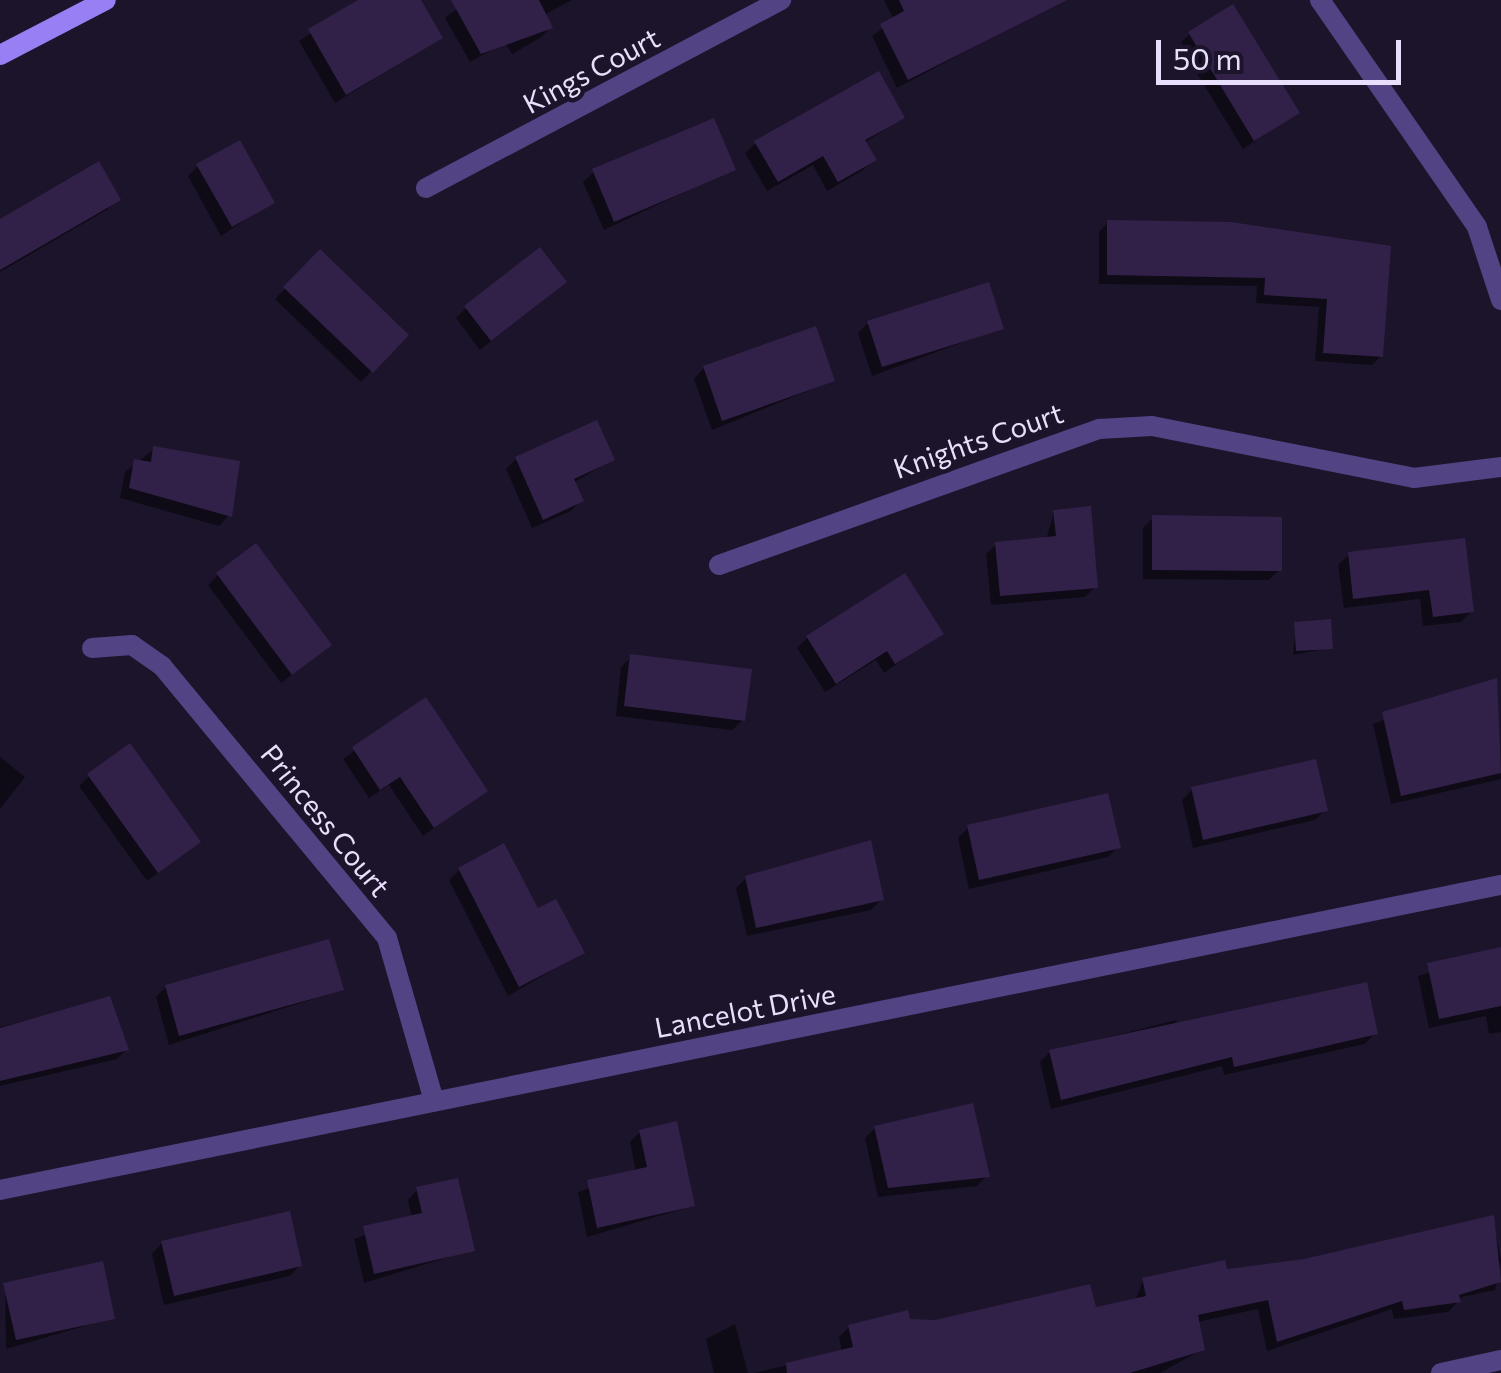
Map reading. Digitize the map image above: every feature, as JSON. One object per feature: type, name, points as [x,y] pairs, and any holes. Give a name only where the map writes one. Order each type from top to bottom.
[{"type":"street","points":[[0,55],[106,0]]},
{"type":"street","name":"Kings Court","points":[[426,188],[781,0]]},
{"type":"street","points":[[1320,0],[1477,227],[1501,300]]},
{"type":"street","name":"Knights Court","points":[[719,565],[1100,429],[1152,426],[1414,478],[1501,467]]},
{"type":"street","name":"Princess Court","points":[[92,648],[132,645],[162,666],[376,924],[434,1101]]},
{"type":"street","name":"Lancelot Drive","points":[[0,1190],[1501,886]]},
{"type":"street","points":[[1441,1373],[1501,1360]]},
{"type":"building","points":[[358,0],[421,0],[443,38],[346,95],[308,29]]},
{"type":"building","points":[[451,0],[539,0],[553,28],[481,54]]},
{"type":"building","points":[[899,0],[1067,0],[908,80],[880,24],[904,11]]},
{"type":"building","points":[[1233,4],[1300,113],[1254,141],[1188,32]]},
{"type":"building","points":[[879,71],[905,118],[865,140],[877,160],[838,182],[823,156],[778,182],[754,141]]},
{"type":"building","points":[[714,118],[736,170],[614,222],[592,169]]},
{"type":"building","points":[[240,140],[275,203],[232,227],[196,164]]},
{"type":"building","points":[[99,161],[121,200],[0,270],[0,219]]},
{"type":"building","points":[[1107,220],[1231,222],[1391,246],[1383,357],[1323,353],[1327,299],[1264,295],[1265,278],[1107,275]]},
{"type":"building","points":[[540,247],[567,282],[491,341],[464,306]]},
{"type":"building","points":[[320,249],[409,335],[373,373],[283,287]]},
{"type":"building","points":[[989,282],[1004,329],[882,367],[867,321]]},
{"type":"building","points":[[816,326],[835,381],[722,421],[703,366]]},
{"type":"building","points":[[597,420],[615,460],[574,479],[584,501],[543,520],[515,457]]},
{"type":"building","points":[[153,446],[240,461],[232,517],[129,488],[134,459],[151,462]]},
{"type":"building","points":[[1091,506],[1098,588],[1000,596],[995,542],[1056,536],[1053,510]]},
{"type":"building","points":[[1152,515],[1282,517],[1282,571],[1152,570]]},
{"type":"building","points":[[1465,538],[1474,612],[1433,617],[1429,590],[1353,599],[1348,552]]},
{"type":"building","points":[[256,543],[332,645],[292,675],[216,573]]},
{"type":"building","points":[[905,573],[944,634],[895,664],[887,651],[836,684],[806,636]]},
{"type":"building","points":[[1331,619],[1333,649],[1296,651],[1294,622]]},
{"type":"building","points":[[630,654],[752,669],[745,721],[624,706]]},
{"type":"building","points":[[1497,678],[1501,773],[1401,796],[1382,712]]},
{"type":"building","points":[[426,697],[488,791],[434,828],[400,777],[380,790],[352,747]]},
{"type":"building","points":[[130,743],[201,842],[158,873],[87,774]]},
{"type":"building","points":[[1316,759],[1328,811],[1203,840],[1191,787]]},
{"type":"building","points":[[1108,793],[1121,848],[979,880],[967,825]]},
{"type":"building","points":[[871,840],[884,900],[756,928],[745,876]]},
{"type":"building","points":[[504,843],[538,908],[556,899],[585,953],[519,987],[458,868]]},
{"type":"building","points":[[329,939],[344,990],[179,1036],[165,985]]},
{"type":"building","points":[[1501,947],[1501,1006],[1439,1019],[1427,963]]},
{"type":"building","points":[[1367,982],[1378,1034],[1234,1067],[1232,1057],[1061,1100],[1049,1050]]},
{"type":"building","points":[[110,996],[129,1050],[0,1081],[0,1028]]},
{"type":"building","points":[[973,1103],[990,1177],[888,1188],[874,1126]]},
{"type":"building","points":[[677,1121],[695,1206],[597,1228],[587,1180],[647,1167],[639,1130]]},
{"type":"building","points":[[458,1178],[475,1251],[374,1274],[363,1226],[422,1213],[416,1187]]},
{"type":"building","points":[[290,1211],[302,1266],[174,1296],[161,1241]]},
{"type":"building","points":[[1494,1215],[1501,1282],[1459,1295],[1461,1302],[1404,1310],[1402,1301],[1277,1342],[1268,1300],[1198,1315],[1205,1350],[1130,1373],[787,1373],[786,1363],[853,1347],[848,1325],[908,1310],[910,1319],[935,1320],[1090,1284],[1096,1307],[1146,1296],[1142,1278],[1225,1260],[1227,1269],[1304,1259]]},
{"type":"building","points":[[103,1261],[115,1319],[16,1340],[3,1283]]}]
